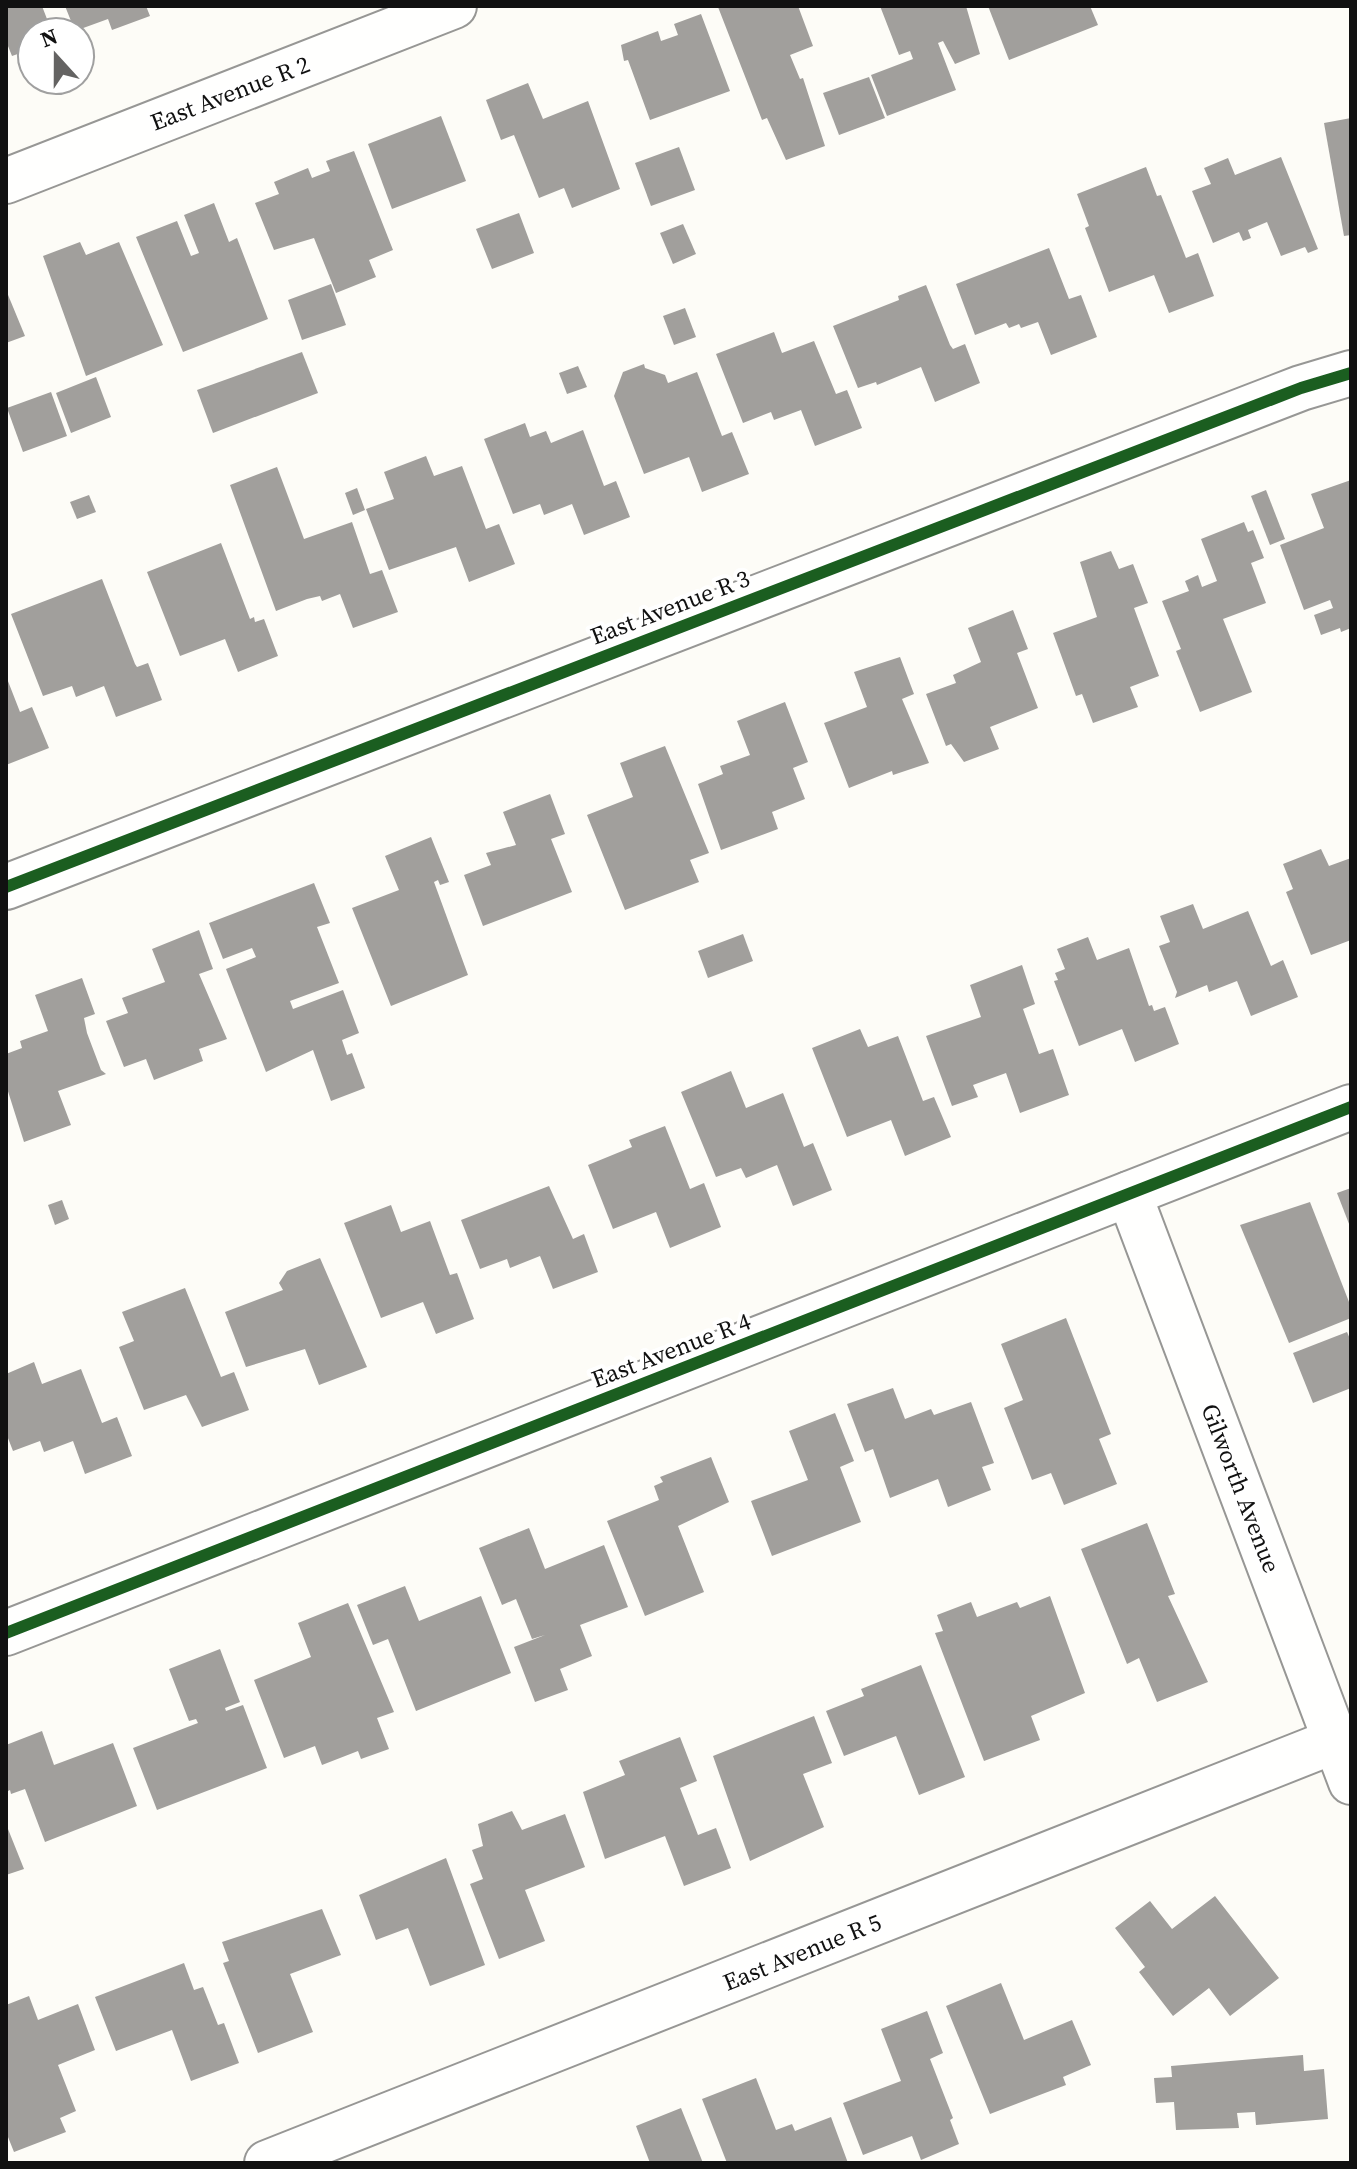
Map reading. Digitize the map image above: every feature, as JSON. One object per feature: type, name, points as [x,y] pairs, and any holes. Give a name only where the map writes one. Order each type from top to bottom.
[{"type":"street","name":"East Avenue R 2","points":[[6,181],[454,6]]},
{"type":"street","name":"East Avenue R 3","points":[[6,887],[1301,388],[1351,373]]},
{"type":"street","name":"East Avenue R 4","points":[[6,1633],[1351,1107]]},
{"type":"street","name":"Gilworth Avenue","points":[[1129,1194],[1351,1782]]},
{"type":"street","name":"East Avenue R 5","points":[[267,2163],[1337,1740]]},
{"type":"building","points":[[6,6],[42,6],[46,16],[16,16],[16,55],[12,56],[6,41]]},
{"type":"building","points":[[65,6],[146,6],[150,16],[112,30],[108,19],[96,23],[96,16],[69,16]]},
{"type":"building","points":[[798,6],[813,46],[790,55],[800,79],[803,78],[825,146],[786,160],[767,118],[762,120],[718,7]]},
{"type":"building","points":[[880,6],[966,6],[980,54],[955,64],[943,41],[938,43],[956,90],[887,116],[871,75],[913,59],[910,51],[899,55]]},
{"type":"building","points":[[988,6],[1090,6],[1098,25],[1009,60]]},
{"type":"building","points":[[701,14],[730,91],[650,120],[628,60],[624,61],[621,45],[658,31],[661,41],[678,35],[674,24]]},
{"type":"building","points":[[869,77],[885,118],[839,135],[823,93]]},
{"type":"building","points":[[528,83],[543,119],[588,101],[620,189],[572,208],[564,188],[539,198],[514,135],[501,140],[486,100]]},
{"type":"building","points":[[441,116],[466,181],[392,209],[368,144]]},
{"type":"building","points":[[1351,118],[1351,235],[1344,236],[1324,123]]},
{"type":"building","points":[[679,147],[695,190],[651,206],[635,163]]},
{"type":"building","points":[[354,151],[393,250],[369,260],[376,277],[336,293],[314,238],[274,250],[255,203],[279,194],[274,182],[308,168],[312,178],[330,171],[326,161]]},
{"type":"building","points":[[1281,157],[1318,249],[1308,253],[1305,247],[1281,256],[1267,222],[1248,230],[1251,238],[1243,241],[1239,232],[1213,243],[1192,191],[1211,184],[1204,168],[1228,158],[1235,175]]},
{"type":"building","points":[[1146,167],[1157,196],[1161,195],[1186,258],[1198,253],[1214,296],[1169,313],[1154,275],[1109,292],[1085,228],[1089,226],[1077,194]]},
{"type":"building","points":[[214,203],[229,242],[237,238],[268,319],[183,352],[136,237],[177,221],[191,256],[199,253],[184,215]]},
{"type":"building","points":[[519,213],[534,253],[492,269],[476,229]]},
{"type":"building","points":[[683,224],[696,254],[673,264],[660,233]]},
{"type":"building","points":[[80,242],[86,255],[119,242],[163,345],[86,376],[43,256]]},
{"type":"building","points":[[1049,248],[1069,299],[1081,295],[1097,337],[1051,355],[1038,322],[1021,328],[1019,324],[1009,328],[1006,323],[975,335],[956,284]]},
{"type":"building","points":[[331,284],[346,325],[302,340],[288,300]]},
{"type":"building","points":[[926,285],[950,345],[953,349],[965,344],[980,383],[935,402],[921,367],[877,385],[876,382],[858,388],[833,326],[899,300],[898,296]]},
{"type":"building","points":[[6,290],[25,336],[6,343]]},
{"type":"building","points":[[685,308],[696,337],[674,345],[663,316]]},
{"type":"building","points":[[774,332],[782,353],[814,341],[836,394],[847,390],[862,428],[815,446],[801,410],[774,420],[771,412],[743,423],[716,354]]},
{"type":"building","points":[[302,352],[318,393],[213,433],[197,390]]},
{"type":"building","points":[[644,364],[645,368],[665,375],[668,383],[697,372],[722,436],[732,432],[749,474],[702,492],[689,457],[644,474],[614,396],[623,372]]},
{"type":"building","points":[[578,366],[587,387],[567,394],[559,373]]},
{"type":"building","points":[[96,377],[111,417],[71,433],[56,393]]},
{"type":"building","points":[[51,392],[67,436],[23,452],[7,408]]},
{"type":"building","points":[[525,423],[530,437],[546,431],[551,443],[583,430],[604,486],[616,481],[630,517],[584,535],[572,504],[544,515],[540,504],[513,514],[484,439]]},
{"type":"building","points":[[426,456],[434,476],[462,466],[486,529],[499,524],[515,564],[469,582],[456,547],[389,570],[366,509],[394,499],[384,472]]},
{"type":"building","points":[[277,467],[304,539],[352,522],[370,574],[382,570],[398,612],[353,628],[340,594],[322,601],[320,596],[307,599],[276,611],[230,485]]},
{"type":"building","points":[[1351,480],[1351,628],[1341,632],[1340,628],[1321,635],[1314,615],[1333,608],[1330,600],[1304,610],[1280,545],[1324,528],[1311,494]]},
{"type":"building","points":[[357,488],[365,510],[353,515],[345,493]]},
{"type":"building","points":[[1266,490],[1285,539],[1270,545],[1251,496]]},
{"type":"building","points":[[89,495],[96,512],[77,519],[70,502]]},
{"type":"building","points":[[1244,522],[1248,532],[1253,530],[1264,558],[1251,563],[1266,603],[1223,619],[1252,692],[1200,712],[1176,651],[1181,649],[1162,601],[1189,591],[1185,581],[1198,575],[1202,587],[1217,581],[1201,539]]},
{"type":"building","points":[[221,543],[250,619],[254,617],[255,622],[264,619],[278,656],[238,672],[225,639],[180,656],[147,572]]},
{"type":"building","points":[[1111,551],[1119,569],[1133,564],[1148,603],[1134,608],[1159,676],[1130,687],[1138,707],[1093,723],[1082,694],[1076,696],[1053,633],[1097,617],[1080,562]]},
{"type":"building","points":[[102,579],[135,664],[137,667],[148,663],[162,700],[116,717],[104,686],[76,697],[72,686],[43,696],[11,614]]},
{"type":"building","points":[[1013,610],[1028,649],[1017,653],[1038,708],[990,727],[999,749],[964,762],[951,744],[946,746],[926,694],[956,683],[953,675],[981,662],[968,628]]},
{"type":"building","points":[[900,657],[914,694],[902,699],[929,763],[893,775],[892,771],[849,788],[824,723],[867,707],[854,672]]},
{"type":"building","points":[[6,676],[20,712],[32,707],[49,748],[6,765]]},
{"type":"building","points":[[785,702],[808,762],[793,768],[805,799],[772,812],[778,829],[721,850],[698,784],[723,774],[720,766],[750,755],[737,721]]},
{"type":"building","points":[[665,746],[709,853],[690,860],[699,882],[625,910],[587,815],[633,797],[620,763]]},
{"type":"building","points":[[550,794],[565,834],[551,839],[572,892],[483,926],[464,875],[491,865],[486,853],[516,845],[503,812]]},
{"type":"building","points":[[431,837],[449,882],[440,885],[438,880],[434,882],[468,975],[391,1006],[352,908],[399,890],[385,856]]},
{"type":"building","points":[[1321,849],[1329,866],[1351,858],[1351,940],[1311,955],[1286,892],[1293,889],[1283,864]]},
{"type":"building","points":[[314,883],[330,923],[317,927],[339,983],[290,1001],[293,1009],[343,990],[359,1033],[342,1040],[347,1055],[352,1053],[365,1088],[331,1101],[313,1050],[266,1072],[226,969],[256,957],[252,948],[223,959],[209,923]]},
{"type":"building","points":[[1193,904],[1203,929],[1248,911],[1271,966],[1283,960],[1298,997],[1251,1016],[1237,981],[1209,992],[1207,985],[1175,998],[1177,992],[1159,946],[1170,942],[1160,916]]},
{"type":"building","points":[[199,930],[213,969],[199,974],[227,1039],[199,1049],[203,1061],[154,1080],[146,1059],[124,1067],[106,1021],[128,1013],[122,998],[165,982],[152,949]]},
{"type":"building","points":[[743,934],[753,961],[708,978],[698,951]]},
{"type":"building","points":[[1088,937],[1097,960],[1129,948],[1149,1006],[1152,1005],[1154,1011],[1165,1007],[1179,1044],[1135,1062],[1122,1029],[1079,1046],[1054,981],[1058,980],[1055,973],[1065,969],[1057,949]]},
{"type":"building","points":[[1022,965],[1035,1004],[1023,1009],[1039,1054],[1053,1049],[1069,1095],[1020,1113],[1006,1073],[973,1085],[978,1097],[952,1106],[926,1036],[981,1017],[970,985]]},
{"type":"building","points":[[82,978],[95,1014],[84,1018],[87,1033],[101,1070],[106,1074],[58,1091],[71,1125],[24,1142],[6,1085],[6,1054],[22,1048],[20,1041],[48,1031],[35,995]]},
{"type":"building","points":[[860,1029],[868,1047],[898,1036],[923,1101],[934,1097],[951,1137],[905,1156],[891,1120],[847,1137],[812,1048]]},
{"type":"building","points":[[731,1071],[746,1108],[783,1093],[804,1147],[813,1143],[832,1190],[793,1206],[777,1165],[746,1178],[741,1168],[716,1177],[681,1092]]},
{"type":"building","points":[[665,1126],[690,1189],[704,1183],[721,1227],[670,1248],[656,1212],[613,1229],[588,1165],[632,1147],[629,1140]]},
{"type":"building","points":[[549,1186],[573,1239],[584,1234],[598,1272],[553,1289],[540,1256],[510,1268],[507,1259],[480,1269],[461,1220]]},
{"type":"building","points":[[1351,1188],[1351,1229],[1337,1193]]},
{"type":"building","points":[[62,1200],[69,1219],[55,1225],[48,1205]]},
{"type":"building","points":[[1310,1202],[1351,1307],[1351,1318],[1289,1343],[1240,1225]]},
{"type":"building","points":[[391,1205],[401,1232],[430,1221],[450,1275],[457,1273],[474,1319],[436,1334],[423,1302],[381,1318],[344,1223]]},
{"type":"building","points":[[320,1258],[367,1367],[319,1385],[305,1349],[246,1367],[225,1312],[283,1290],[279,1283],[287,1271]]},
{"type":"building","points":[[185,1288],[221,1377],[234,1372],[249,1410],[202,1427],[186,1395],[144,1410],[119,1347],[134,1341],[122,1312]]},
{"type":"building","points":[[1066,1318],[1111,1434],[1099,1439],[1117,1484],[1064,1505],[1051,1473],[1032,1480],[1004,1408],[1023,1400],[1001,1344]]},
{"type":"building","points":[[1347,1332],[1351,1341],[1351,1388],[1313,1403],[1293,1353]]},
{"type":"building","points":[[34,1362],[42,1384],[81,1369],[102,1423],[117,1417],[132,1456],[85,1474],[73,1441],[44,1452],[40,1441],[13,1451],[6,1433],[6,1374]]},
{"type":"building","points":[[893,1388],[905,1419],[931,1409],[934,1415],[971,1402],[994,1463],[982,1467],[991,1490],[948,1507],[938,1479],[890,1498],[873,1449],[865,1452],[847,1404]]},
{"type":"building","points":[[835,1413],[854,1461],[840,1467],[861,1522],[772,1556],[751,1501],[808,1480],[789,1431]]},
{"type":"building","points":[[711,1457],[729,1502],[678,1526],[704,1592],[645,1616],[607,1521],[659,1500],[654,1486],[663,1482],[660,1477]]},
{"type":"building","points":[[1147,1523],[1175,1594],[1168,1596],[1208,1682],[1157,1702],[1139,1658],[1127,1664],[1081,1549]]},
{"type":"building","points":[[529,1528],[545,1569],[604,1545],[628,1607],[580,1625],[592,1656],[560,1669],[568,1690],[535,1702],[514,1647],[545,1635],[532,1639],[516,1599],[502,1605],[479,1548]]},
{"type":"building","points":[[405,1586],[419,1621],[481,1596],[511,1673],[416,1711],[388,1639],[373,1645],[357,1605]]},
{"type":"building","points":[[1050,1596],[1085,1693],[1031,1716],[1040,1740],[984,1761],[935,1633],[943,1631],[937,1615],[971,1602],[977,1617],[1017,1602],[1020,1608]]},
{"type":"building","points":[[348,1603],[394,1712],[377,1718],[389,1749],[361,1759],[358,1751],[322,1765],[315,1746],[284,1758],[254,1680],[311,1657],[298,1623]]},
{"type":"building","points":[[220,1649],[240,1702],[225,1708],[226,1711],[243,1705],[267,1768],[157,1810],[133,1748],[198,1723],[196,1719],[189,1721],[169,1669]]},
{"type":"building","points":[[921,1665],[965,1777],[919,1795],[896,1736],[844,1756],[826,1711],[864,1696],[861,1689]]},
{"type":"building","points":[[814,1716],[832,1763],[803,1774],[824,1827],[750,1861],[713,1756]]},
{"type":"building","points":[[42,1731],[54,1765],[113,1743],[137,1806],[45,1842],[25,1789],[11,1794],[10,1790],[6,1792],[6,1745]]},
{"type":"building","points":[[680,1737],[697,1781],[680,1788],[698,1835],[716,1828],[731,1868],[684,1886],[665,1836],[605,1859],[583,1792],[625,1775],[619,1761]]},
{"type":"building","points":[[512,1811],[522,1830],[565,1814],[585,1867],[525,1890],[545,1941],[499,1959],[470,1884],[483,1879],[472,1850],[483,1846],[478,1824]]},
{"type":"building","points":[[6,1824],[24,1869],[6,1875]]},
{"type":"building","points":[[446,1858],[485,1965],[430,1986],[408,1928],[376,1940],[359,1895]]},
{"type":"building","points":[[1215,1896],[1279,1978],[1230,2016],[1209,1988],[1173,2016],[1139,1972],[1145,1967],[1115,1928],[1150,1901],[1172,1929]]},
{"type":"building","points":[[322,1909],[341,1955],[290,1974],[313,2032],[258,2053],[223,1963],[229,1961],[222,1942]]},
{"type":"building","points":[[184,1963],[194,1990],[203,1987],[218,2025],[224,2023],[239,2063],[191,2081],[172,2030],[116,2051],[95,1997]]},
{"type":"building","points":[[1001,1983],[1024,2040],[1072,2020],[1091,2065],[1063,2077],[1066,2085],[990,2114],[946,2006]]},
{"type":"building","points":[[29,1996],[38,2020],[78,2004],[95,2050],[58,2065],[76,2111],[60,2118],[66,2132],[14,2152],[6,2132],[6,2005]]},
{"type":"building","points":[[927,2011],[943,2053],[930,2059],[953,2118],[950,2120],[959,2144],[921,2160],[912,2136],[863,2155],[843,2103],[901,2081],[881,2029]]},
{"type":"building","points":[[1303,2055],[1304,2071],[1324,2069],[1328,2119],[1256,2125],[1255,2112],[1237,2113],[1239,2128],[1176,2130],[1174,2102],[1156,2103],[1154,2078],[1172,2077],[1171,2066]]},
{"type":"building","points":[[756,2078],[776,2130],[792,2124],[795,2131],[831,2117],[848,2163],[727,2163],[702,2099]]},
{"type":"building","points":[[681,2108],[703,2163],[650,2163],[636,2126]]},
{"type":"cycle path","points":[[6,887],[1301,388],[1351,373]]},
{"type":"cycle path","points":[[6,1633],[1351,1107]]}]
